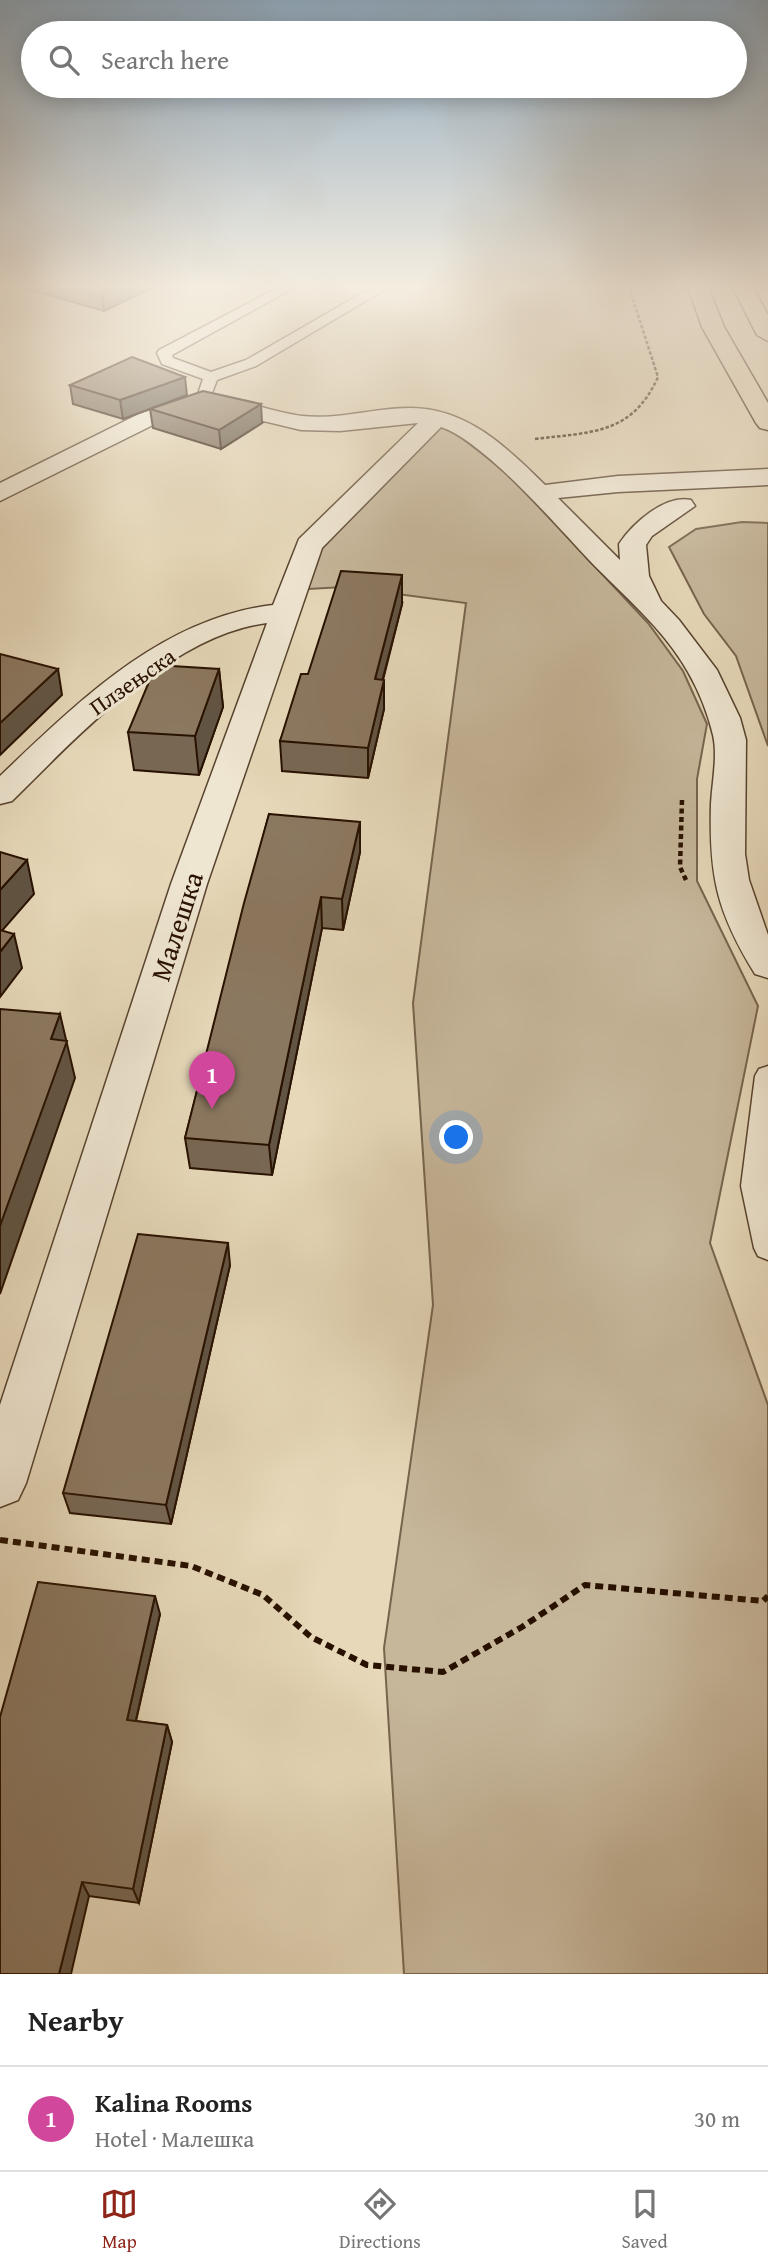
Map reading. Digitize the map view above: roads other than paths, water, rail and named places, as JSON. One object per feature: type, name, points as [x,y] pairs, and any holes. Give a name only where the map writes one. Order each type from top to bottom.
[{"type":"highway","points":[[741,376],[768,423]]},
{"type":"street","points":[[1,492],[147,419],[203,401],[220,402],[301,423],[340,424],[409,415],[437,418],[461,426],[515,469],[669,626],[702,670],[724,718],[731,761],[727,832],[731,880],[742,920],[768,965]]},
{"type":"street","name":"Малешка","points":[[0,1483],[189,884],[309,545],[437,418]]},
{"type":"street","points":[[538,493],[618,484],[768,477]]},
{"type":"street","points":[[632,509],[768,501]]},
{"type":"street","points":[[650,608],[635,576],[632,544],[643,530],[682,506]]},
{"type":"street","points":[[559,515],[596,512]]},
{"type":"street","name":"Плзењска","points":[[0,794],[89,709],[150,666],[217,625],[243,616],[287,612]]},
{"type":"lane","points":[[203,401],[211,377]]},
{"type":"lane","points":[[768,1076],[755,1186],[768,1248]]},
{"type":"place","name":"Kalina Rooms","points":[[212,1109]]}]
